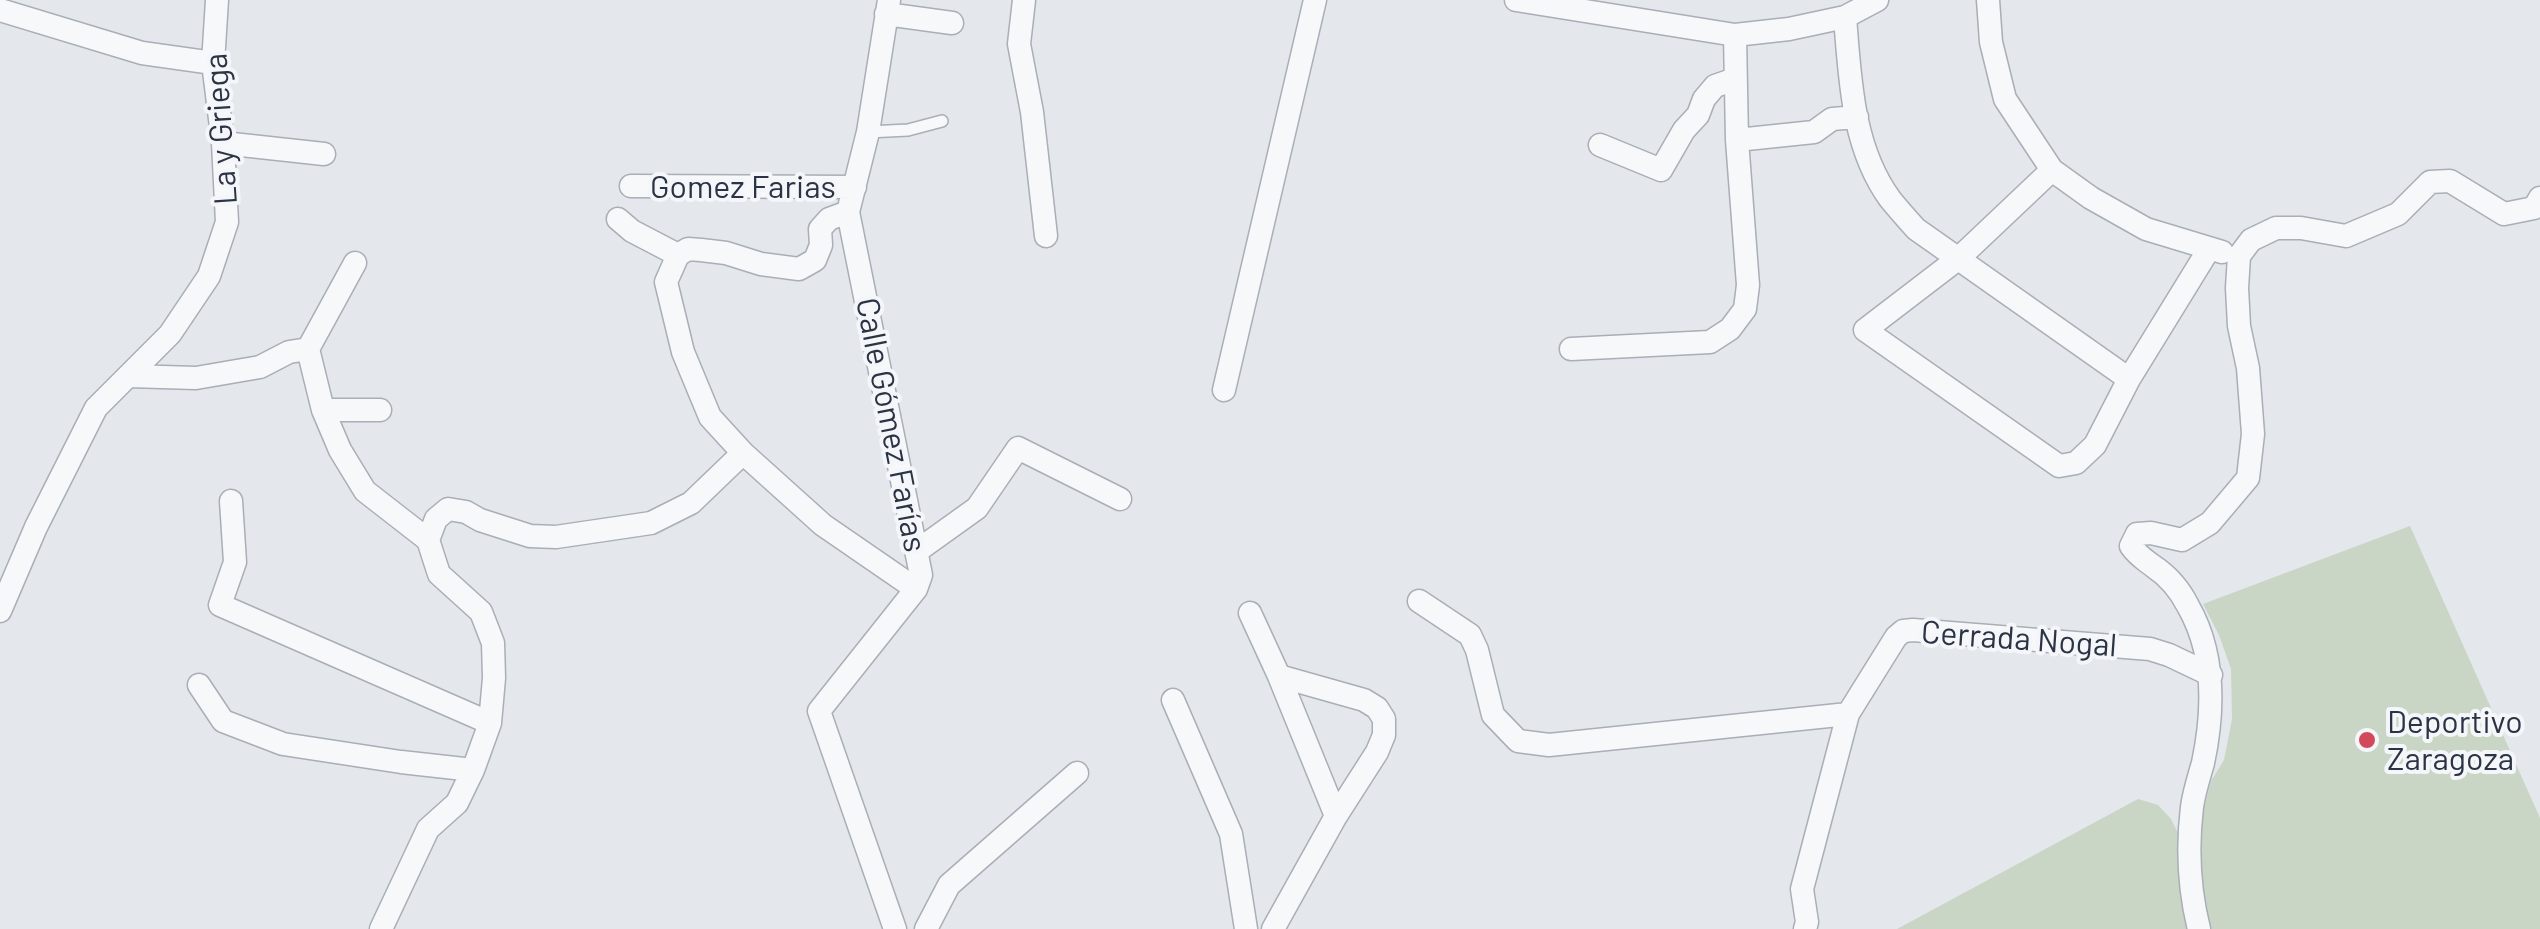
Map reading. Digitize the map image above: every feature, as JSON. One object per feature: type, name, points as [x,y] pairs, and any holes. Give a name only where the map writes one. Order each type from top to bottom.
[{"type":"street","name":"La y Griega","points":[[0,612],[36,527],[96,408],[170,334],[209,276],[227,222],[213,63],[218,0]]},
{"type":"street","points":[[1024,0],[1019,44],[1032,112],[1046,236]]},
{"type":"street","points":[[1224,390],[1315,0]]},
{"type":"street","points":[[1516,0],[1620,9],[1736,35],[1789,30],[1845,16],[1877,0]]},
{"type":"street","points":[[1988,0],[1990,42],[2004,99],[2052,170],[2146,229],[2239,256]]},
{"type":"street","points":[[887,7],[952,23]]},
{"type":"street","name":"Calle Gómez Farías","points":[[887,7],[868,132],[848,212],[920,575],[916,589],[819,711],[895,929]]},
{"type":"street","points":[[0,10],[142,53],[213,63]]},
{"type":"street","points":[[1845,16],[1857,118],[1868,158],[1888,197],[1916,229],[2129,379]]},
{"type":"street","points":[[1571,349],[1710,342],[1730,329],[1745,310],[1748,284],[1737,140],[1736,35]]},
{"type":"street","points":[[1600,145],[1661,170],[1684,130],[1698,115],[1704,99],[1715,86],[1735,79]]},
{"type":"street","points":[[1737,140],[1814,132],[1832,119],[1857,118]]},
{"type":"street","points":[[223,143],[324,154]]},
{"type":"street","points":[[2052,170],[1959,258],[1865,330],[2060,466],[2076,464],[2095,445],[2129,379],[2209,249]]},
{"type":"street","points":[[2199,929],[2188,870],[2192,806],[2204,758],[2210,706],[2210,675],[2190,608],[2174,584],[2131,546],[2136,534],[2182,540],[2210,523],[2248,478],[2253,434],[2237,288],[2239,256],[2251,240],[2276,228],[2346,236],[2398,214],[2430,182],[2450,180],[2504,214],[2534,208],[2540,198]]},
{"type":"street","name":"Gomez Farias","points":[[631,186],[856,187]]},
{"type":"street","points":[[848,212],[829,219],[820,230],[822,245],[815,260],[799,269],[688,249],[678,256],[666,282],[684,352],[710,417],[743,453],[823,525],[916,589]]},
{"type":"street","points":[[618,219],[678,256]]},
{"type":"street","points":[[355,263],[308,349],[322,410],[365,491],[428,540],[439,574],[481,612],[492,643],[494,678],[490,723],[473,770],[457,803],[428,829],[381,929]]},
{"type":"street","points":[[128,376],[196,378],[260,367],[289,352],[308,349]]},
{"type":"street","points":[[322,410],[380,410]]},
{"type":"street","points":[[918,551],[977,508],[1018,448],[1120,499]]},
{"type":"street","points":[[428,540],[436,519],[448,510],[466,512],[530,536],[556,537],[652,523],[691,503],[743,453]]},
{"type":"street","points":[[231,501],[235,562],[220,605],[490,723]]},
{"type":"street","points":[[1419,601],[1470,635],[1493,715],[1518,741],[1549,745],[1848,714]]},
{"type":"street","points":[[1250,613],[1280,676],[1336,816]]},
{"type":"street","name":"Cerrada Nogal","points":[[1805,929],[1802,889],[1848,714],[1896,637],[1904,631],[2150,649],[2210,675]]},
{"type":"street","points":[[1272,929],[1384,735],[1384,719],[1378,708],[1364,700],[1280,676]]},
{"type":"street","points":[[199,686],[223,721],[283,744],[473,770]]},
{"type":"street","points":[[1173,700],[1231,834],[1246,929]]},
{"type":"street","points":[[926,929],[949,884],[1077,773]]},
{"type":"lane","points":[[868,132],[908,130],[942,121]]},
{"type":"green space","name":"Deportivo Zaragoza","points":[[2410,526],[2540,818],[2540,929],[1897,929],[2138,799],[2158,805],[2178,833],[2202,852],[2201,819],[2211,781],[2224,760],[2232,719],[2231,669],[2203,604]]},
{"type":"place","name":"Deportivo Zaragoza","points":[[2367,740]]}]
